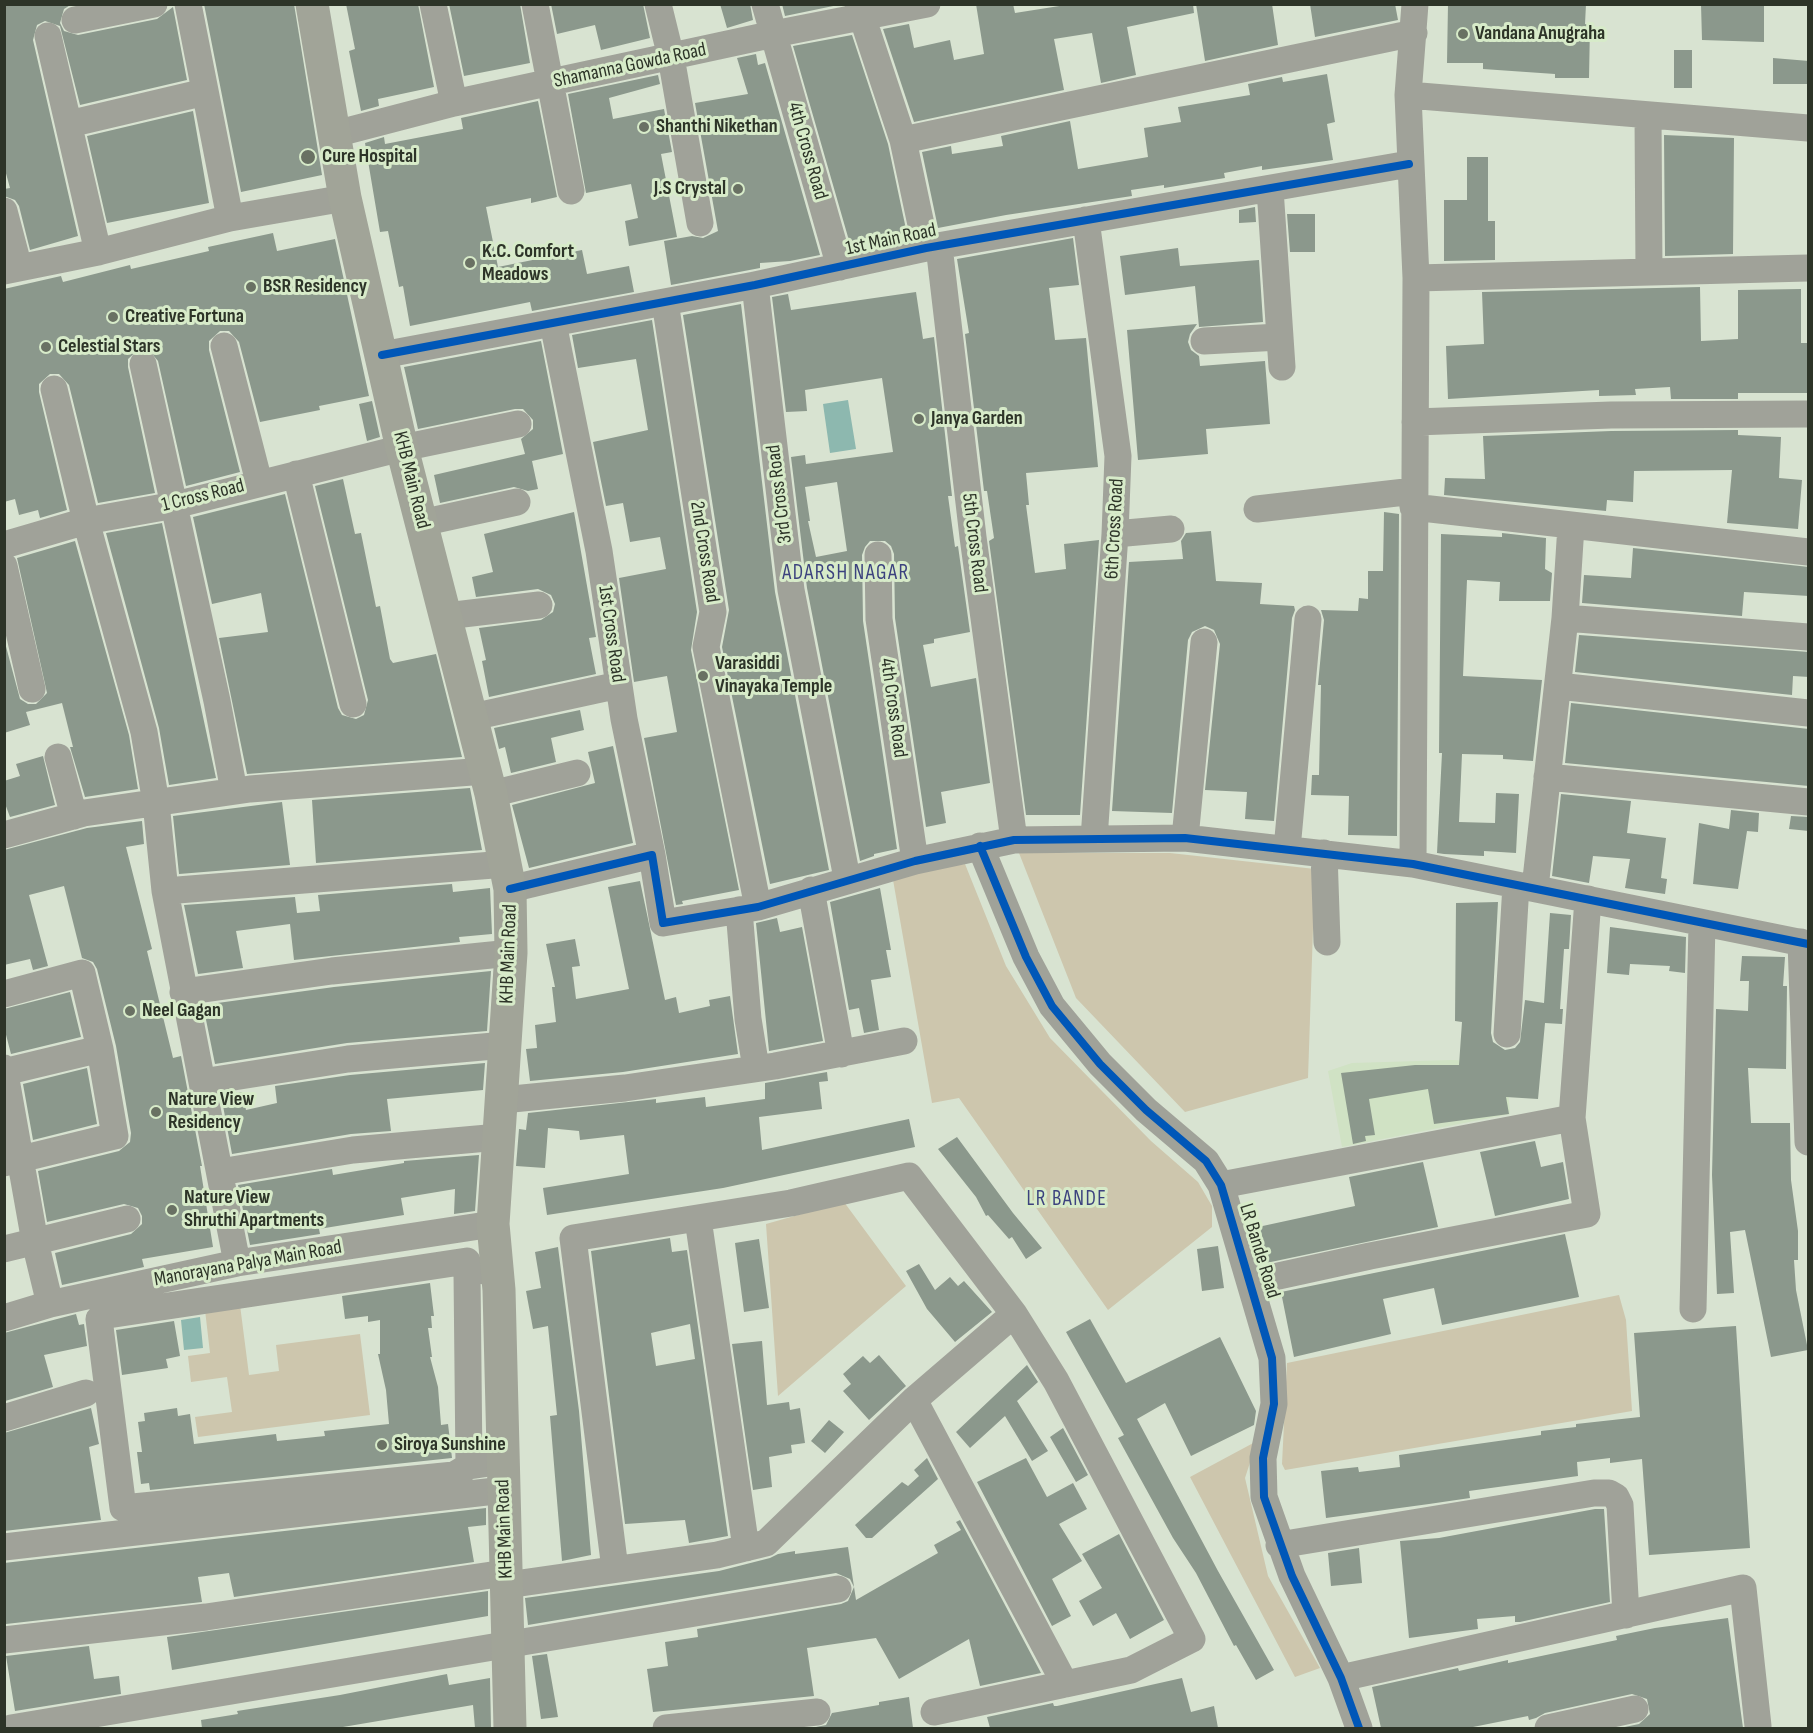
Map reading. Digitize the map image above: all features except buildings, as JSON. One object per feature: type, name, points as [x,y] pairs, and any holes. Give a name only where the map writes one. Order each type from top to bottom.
[{"type":"main road","name":"KHB Main Road","points":[[312,4],[336,134],[345,198],[402,448],[472,717],[508,876],[511,953],[502,1100],[493,1224],[482,1270],[503,1475],[510,1728]]},
{"type":"street","points":[[75,20],[154,4]]},
{"type":"street","points":[[188,4],[230,218]]},
{"type":"street","points":[[433,4],[454,103]]},
{"type":"street","points":[[535,4],[571,191]]},
{"type":"street","points":[[658,4],[671,57],[700,223]]},
{"type":"street","name":"4th Cross Road","points":[[765,4],[840,267]]},
{"type":"street","name":"Shamanna Gowda Road","points":[[336,134],[454,103],[774,34],[860,11],[927,4]]},
{"type":"street","points":[[1413,864],[1413,499],[1416,278],[1409,164],[1408,95],[1415,4]]},
{"type":"street","name":"5th Cross Road","points":[[860,11],[903,140],[933,247],[1014,840]]},
{"type":"street","points":[[903,140],[1414,33]]},
{"type":"street","points":[[48,36],[98,252]]},
{"type":"street","points":[[69,124],[205,93]]},
{"type":"street","points":[[1408,95],[1809,128]]},
{"type":"street","points":[[1648,115],[1649,272]]},
{"type":"street","name":"1st Main Road","points":[[382,355],[755,285],[933,247],[1409,164]]},
{"type":"street","points":[[1270,189],[1282,367]]},
{"type":"street","points":[[4,211],[12,270],[98,252],[230,218],[345,198]]},
{"type":"street","name":"6th Cross Road","points":[[1086,220],[1118,456],[1116,534],[1094,839]]},
{"type":"street","points":[[1416,278],[1809,268]]},
{"type":"street","name":"3rd Cross Road","points":[[755,285],[791,590],[847,878]]},
{"type":"street","name":"2nd Cross Road","points":[[665,302],[713,612],[706,647],[749,908],[748,1019],[756,1068]]},
{"type":"street","name":"1st Cross Road","points":[[554,323],[570,414],[599,551],[619,685],[663,923],[749,908]]},
{"type":"street","points":[[1204,340],[1280,337]]},
{"type":"street","points":[[224,346],[259,482]]},
{"type":"street","points":[[143,364],[176,505],[234,791]]},
{"type":"street","points":[[54,389],[86,521],[139,712],[156,803],[165,891],[237,1263]]},
{"type":"street","points":[[1415,422],[1611,415],[1809,414]]},
{"type":"street","name":"1 Cross Road","points":[[4,545],[86,521],[176,505],[259,482],[402,448],[518,424]]},
{"type":"street","points":[[296,474],[353,704]]},
{"type":"street","points":[[1257,509],[1413,499],[1571,526],[1809,552]]},
{"type":"street","points":[[421,523],[518,502]]},
{"type":"street","points":[[1507,1034],[1525,886],[1547,777],[1565,618],[1571,526]]},
{"type":"street","points":[[1116,534],[1171,529]]},
{"type":"street","name":"4th Cross Road","points":[[878,555],[879,619],[915,861]]},
{"type":"street","points":[[4,566],[32,689]]},
{"type":"street","points":[[446,616],[539,605]]},
{"type":"street","points":[[1565,618],[1809,637]]},
{"type":"street","points":[[1287,849],[1308,619]]},
{"type":"street","points":[[1185,838],[1204,642]]},
{"type":"street","points":[[472,717],[619,685]]},
{"type":"street","points":[[1558,686],[1809,713]]},
{"type":"street","points":[[58,757],[74,816]]},
{"type":"street","points":[[4,835],[74,816],[234,791],[488,782],[577,773]]},
{"type":"street","points":[[1547,777],[1809,802]]},
{"type":"street","points":[[749,908],[847,878],[1014,840],[1185,838],[1413,864],[1805,943],[1809,1142]]},
{"type":"street","name":"LR Bande Road","points":[[980,846],[1026,957],[1052,1006],[1100,1065],[1146,1110],[1191,1146],[1210,1167],[1221,1185],[1268,1338],[1275,1382],[1262,1477],[1264,1497],[1279,1545],[1341,1678],[1359,1728]]},
{"type":"street","points":[[1324,853],[1327,942]]},
{"type":"street","points":[[165,891],[508,876],[652,855]]},
{"type":"street","points":[[811,890],[841,1054]]},
{"type":"street","points":[[1251,1282],[1370,1256],[1587,1214],[1572,1118],[1588,899]]},
{"type":"street","points":[[1693,1309],[1702,924]]},
{"type":"street","points":[[183,992],[333,971],[511,953]]},
{"type":"street","points":[[4,994],[82,973],[100,1049],[115,1136],[13,1160]]},
{"type":"street","points":[[502,1100],[625,1088],[841,1054],[904,1041]]},
{"type":"street","points":[[202,1082],[348,1059],[505,1045]]},
{"type":"street","points":[[50,1304],[13,1160],[5,1070],[100,1049]]},
{"type":"street","points":[[1221,1185],[1572,1118]]},
{"type":"street","points":[[220,1172],[353,1150],[499,1137]]},
{"type":"street","points":[[615,1569],[573,1238],[698,1220],[791,1203],[909,1176],[1014,1314],[1056,1381],[1192,1639],[1131,1670],[934,1712]]},
{"type":"street","points":[[4,1249],[127,1219]]},
{"type":"street","points":[[698,1220],[746,1548]]},
{"type":"street","name":"Manorayana Palya Main Road","points":[[4,1318],[50,1304],[237,1263],[493,1224]]},
{"type":"street","points":[[469,1466],[482,1270],[467,1261],[108,1315],[99,1319],[123,1508],[454,1475],[469,1466],[503,1475]]},
{"type":"street","points":[[4,1641],[506,1579],[615,1569],[717,1555],[766,1543],[775,1537],[914,1400],[1014,1314]]},
{"type":"street","points":[[4,1418],[86,1393]]},
{"type":"street","points":[[914,1400],[1065,1684]]},
{"type":"street","points":[[4,1547],[503,1475]]},
{"type":"street","points":[[1279,1545],[1594,1493],[1609,1493],[1616,1497],[1620,1505],[1626,1615]]},
{"type":"street","points":[[1341,1678],[1743,1588],[1758,1726]]},
{"type":"street","points":[[10,1728],[838,1589]]},
{"type":"street","points":[[1548,1728],[1635,1709]]},
{"type":"street","points":[[666,1728],[817,1712]]},
{"type":"shaded area","points":[[1019,853],[1170,853],[1315,869],[1308,1078],[1185,1112],[1076,998]]},
{"type":"shaded area","points":[[965,864],[1006,966],[1050,1038],[1151,1141],[1198,1182],[1212,1206],[1212,1227],[1108,1310],[959,1098],[932,1103],[892,874]]},
{"type":"shaded area","points":[[1452,1060],[1506,1062],[1510,1114],[1342,1147],[1328,1071],[1352,1063]]},
{"type":"shaded area","points":[[844,1202],[906,1286],[778,1396],[766,1224]]},
{"type":"shaded area","points":[[1619,1295],[1626,1320],[1632,1411],[1285,1470],[1282,1464],[1287,1363]]},
{"type":"shaded area","points":[[240,1305],[249,1375],[279,1371],[276,1345],[360,1334],[370,1415],[198,1437],[195,1417],[232,1412],[227,1377],[191,1382],[188,1356],[210,1353],[205,1310]]},
{"type":"shaded area","points":[[1257,1441],[1245,1478],[1268,1576],[1320,1668],[1295,1677],[1190,1477]]},
{"type":"water","points":[[848,400],[856,449],[830,453],[823,404]]},
{"type":"water","points":[[200,1317],[203,1348],[184,1350],[181,1320]]},
{"type":"cycle path","points":[[382,355],[755,285],[926,248],[1409,164]]},
{"type":"cycle path","points":[[510,889],[652,855],[663,923],[758,907],[915,861],[1014,840],[1185,838],[1413,864],[1808,944]]},
{"type":"cycle path","points":[[980,846],[1026,957],[1052,1006],[1100,1064],[1146,1110],[1206,1161],[1221,1185],[1272,1358],[1274,1404],[1263,1458],[1264,1497],[1292,1576],[1341,1678],[1359,1728]]},
{"type":"place","name":"Vandana Anugraha","points":[[1463,34]]},
{"type":"place","name":"Shanthi Nikethan","points":[[644,127]]},
{"type":"place","name":"Cure Hospital","points":[[308,157]]},
{"type":"place","name":"J.S Crystal","points":[[738,189]]},
{"type":"place","name":"K.C. Comfort Meadows","points":[[470,263]]},
{"type":"place","name":"BSR Residency","points":[[251,287]]},
{"type":"place","name":"Creative Fortuna","points":[[113,317]]},
{"type":"place","name":"Celestial Stars","points":[[46,347]]},
{"type":"place","name":"Janya Garden","points":[[919,419]]},
{"type":"place","name":"Varasiddi Vinayaka Temple","points":[[703,676]]},
{"type":"place","name":"Neel Gagan","points":[[130,1011]]},
{"type":"place","name":"Nature View Residency","points":[[156,1112]]},
{"type":"place","name":"Nature View Shruthi Apartments","points":[[172,1210]]},
{"type":"place","name":"Siroya Sunshine","points":[[382,1445]]},
{"type":"district","name":"ADARSH NAGAR","points":[[846,574]]},
{"type":"district","name":"LR BANDE","points":[[1067,1200]]}]
